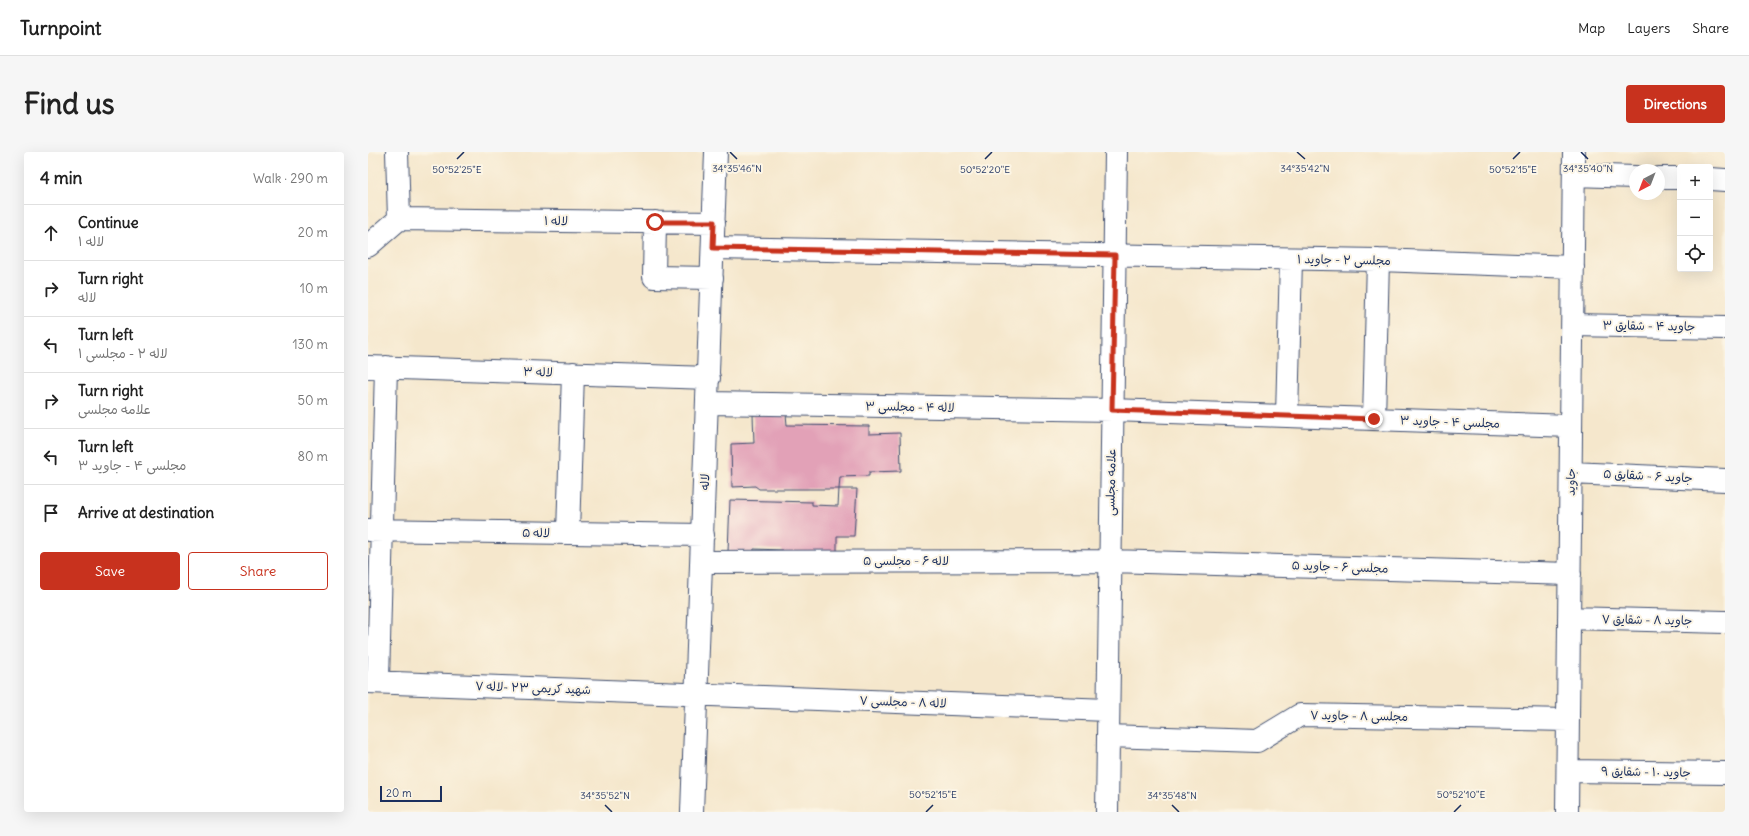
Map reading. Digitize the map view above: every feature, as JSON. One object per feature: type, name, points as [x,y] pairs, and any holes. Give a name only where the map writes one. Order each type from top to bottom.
[{"type":"street","points":[[368,246],[399,218],[397,152]]},
{"type":"street","name":"لاله","points":[[692,812],[698,695],[716,152]]},
{"type":"street","name":"علامه مجلسی","points":[[1107,812],[1116,152]]},
{"type":"street","name":"جاوید","points":[[1567,812],[1574,152]]},
{"type":"street","points":[[1574,175],[1629,177]]},
{"type":"street","points":[[1665,178],[1677,178]]},
{"type":"street","points":[[1713,179],[1725,180]]},
{"type":"street","name":"لاله ۱","points":[[399,218],[714,222]]},
{"type":"street","points":[[655,222],[654,277],[712,278]]},
{"type":"street","name":"مجلسی ۲ - جاوید ۱","points":[[713,248],[1378,260],[1573,267]]},
{"type":"street","points":[[1286,416],[1291,259]]},
{"type":"street","points":[[1374,419],[1378,260]]},
{"type":"street","name":"جاوید ۴ - شقایق ۳","points":[[1572,325],[1725,328]]},
{"type":"street","points":[[373,681],[377,367]]},
{"type":"street","name":"لاله ۳","points":[[377,367],[708,378]]},
{"type":"street","points":[[568,533],[572,373]]},
{"type":"street","name":"لاله ۴ - مجلسی ۳","points":[[708,403],[1112,410]]},
{"type":"street","name":"مجلسی ۴ - جاوید ۳","points":[[1112,410],[1571,426]]},
{"type":"street","name":"جاوید ۶ - شقایق ۵","points":[[1571,473],[1725,480]]},
{"type":"street","name":"لاله ۵","points":[[375,530],[703,535]]},
{"type":"street","name":"لاله ۶ - مجلسی ۵","points":[[702,562],[1110,560]]},
{"type":"street","name":"مجلسی ۶ - جاوید ۵","points":[[1110,560],[1570,574]]},
{"type":"street","name":"جاوید ۸ - شقایق ۷","points":[[1569,618],[1725,622]]},
{"type":"street","name":"شهید کریمی ۲۳ -لاله ۷","points":[[373,681],[698,695]]},
{"type":"street","name":"لاله ۸ - مجلسی ۷","points":[[698,695],[1108,710]]},
{"type":"street","name":"مجلسی ۸ - جاوید ۷","points":[[1108,736],[1257,741],[1300,715],[1568,720]]},
{"type":"street","name":"جاوید ۱۰ - شقایق ۹","points":[[1568,771],[1725,773]]},
{"type":"building","points":[[786,414],[787,425],[869,426],[869,434],[900,433],[901,471],[869,472],[869,476],[840,477],[839,489],[759,489],[755,486],[732,487],[731,444],[754,443],[753,415]]},
{"type":"building","points":[[839,489],[857,489],[854,536],[837,536],[837,551],[782,554],[782,550],[754,549],[753,553],[728,552],[730,500],[812,502],[812,505],[838,506]]},
{"type":"route","points":[[655,222],[714,222],[713,248],[1115,255],[1112,410],[1374,419]]}]
